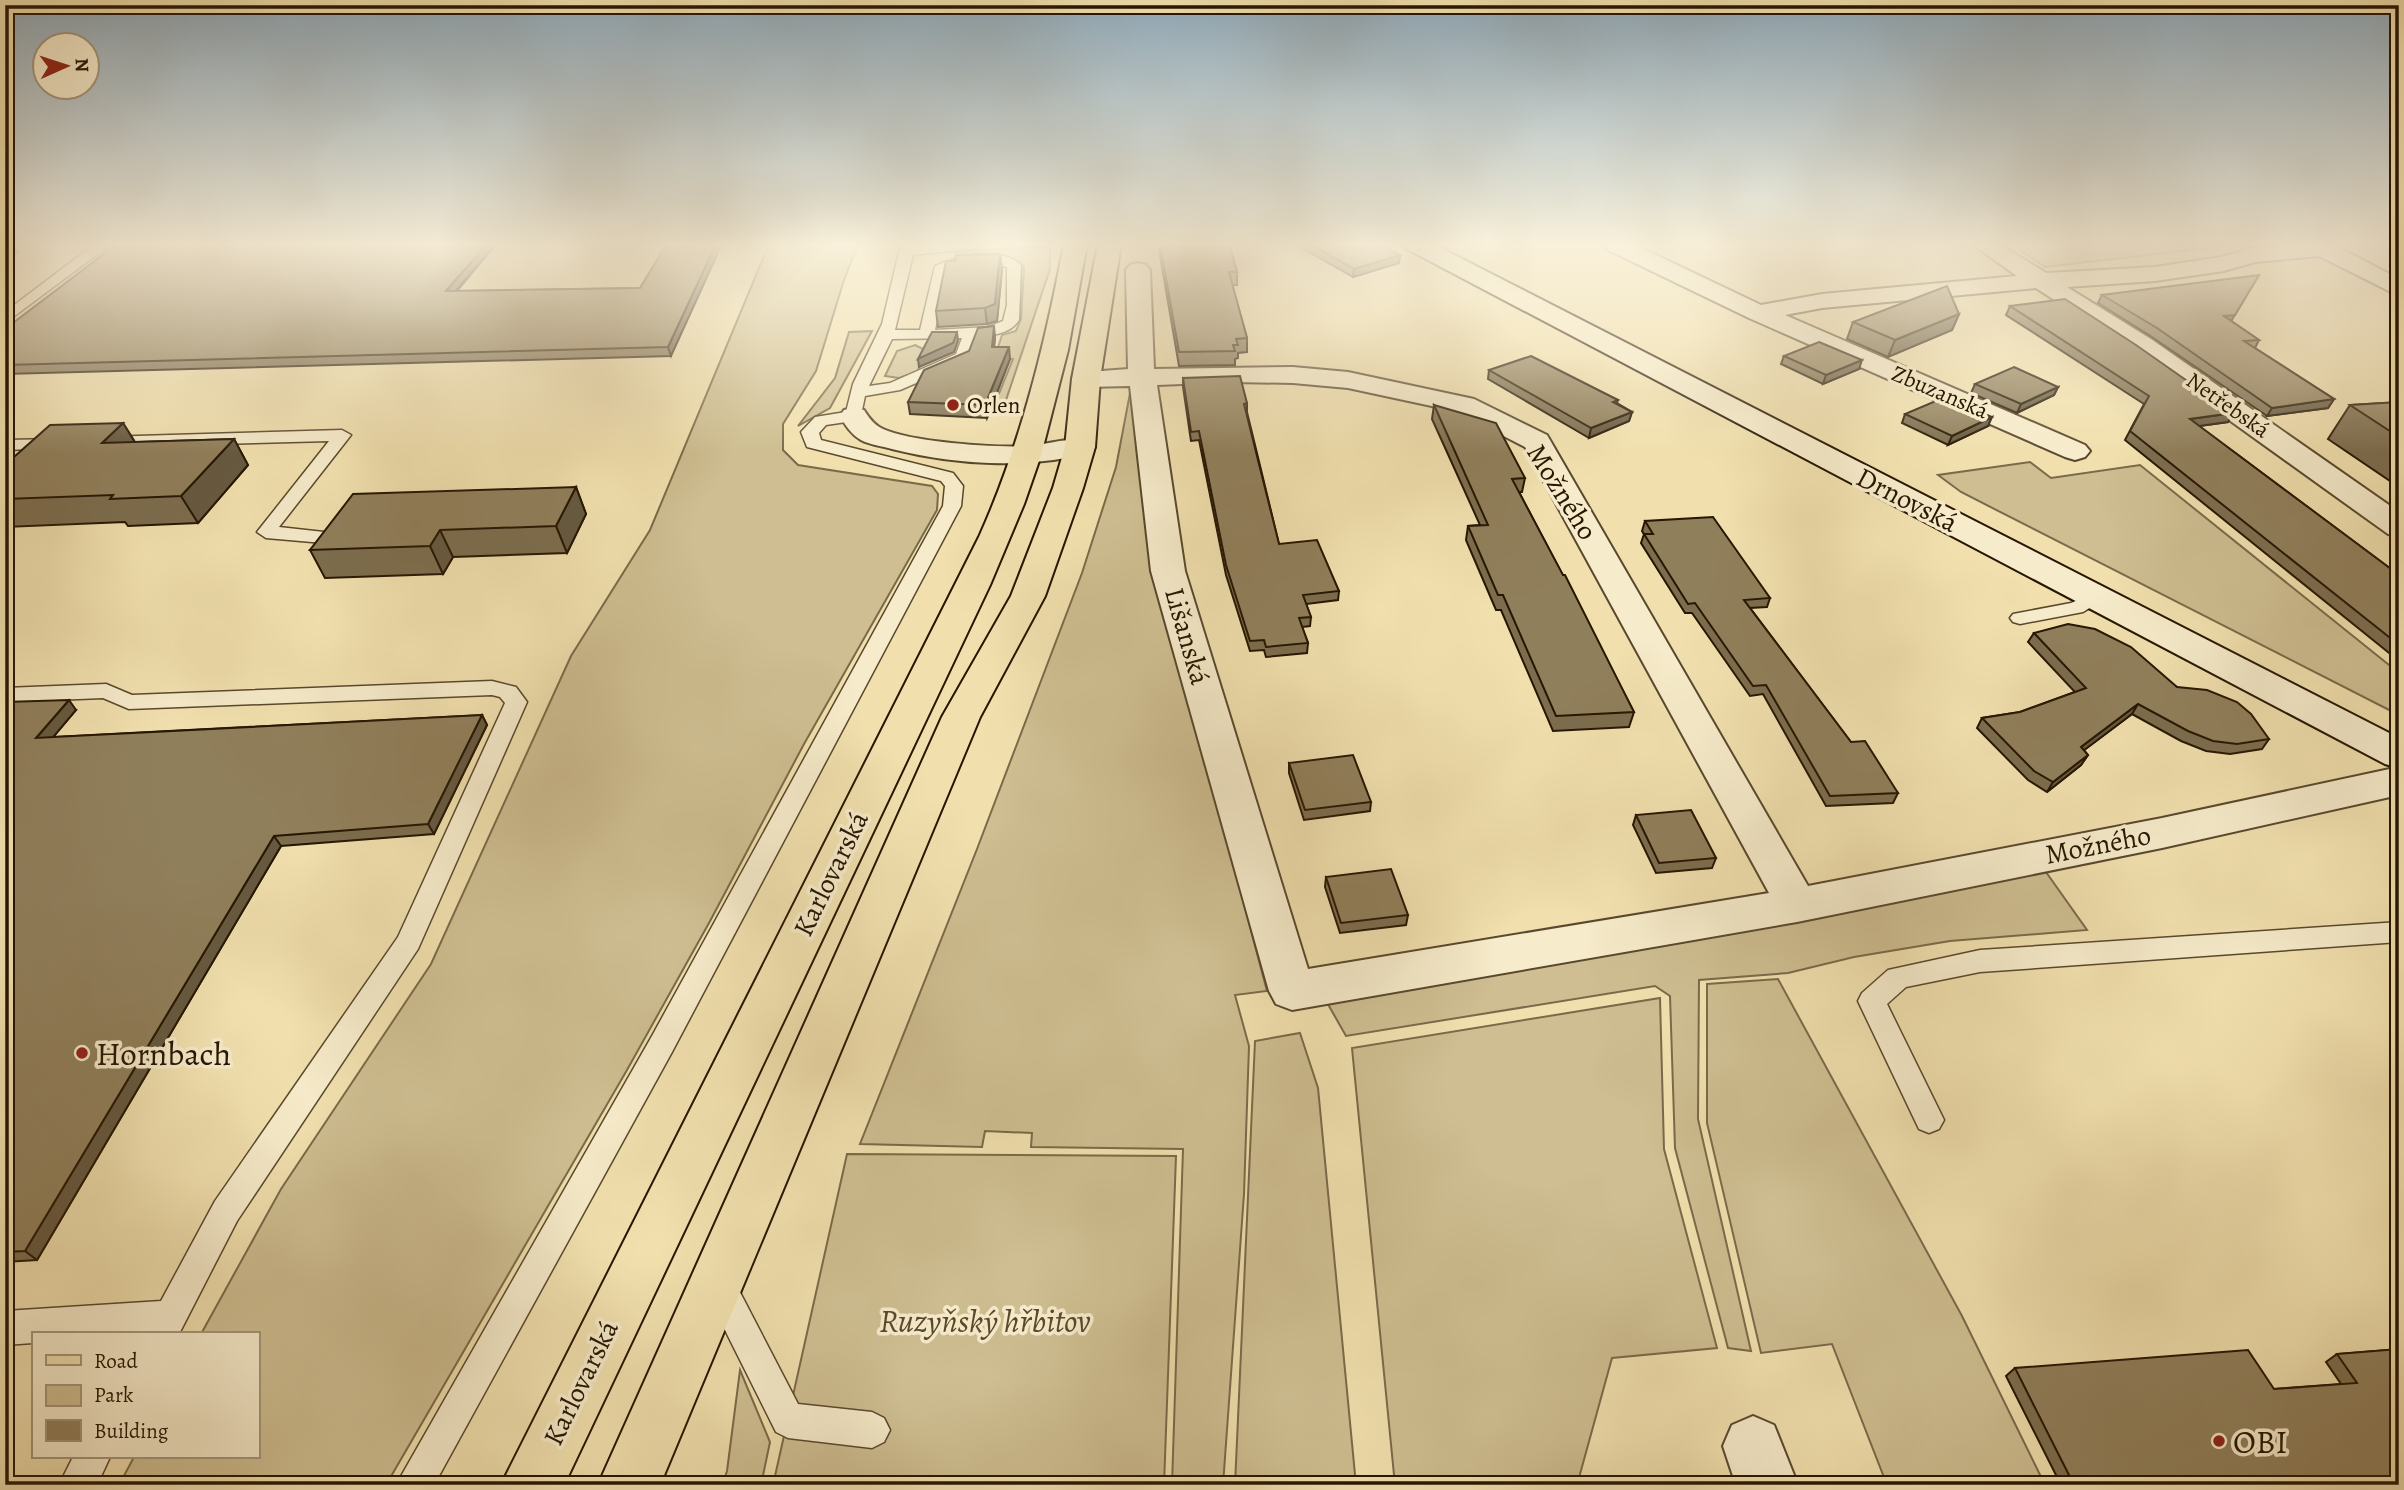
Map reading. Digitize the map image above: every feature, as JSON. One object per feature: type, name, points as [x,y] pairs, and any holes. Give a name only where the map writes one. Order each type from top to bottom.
[{"type":"main road","name":"Karlovarská","points":[[531,1485],[973,585],[1003,518],[1029,443],[1048,379],[1062,314]]},
{"type":"main road","name":"Karlovarská","points":[[629,1485],[961,717],[1028,596],[1054,533],[1080,447],[1086,379],[1098,314]]},
{"type":"street","name":"Lišanská","points":[[1140,314],[1142,377],[1168,571],[1292,991]]},
{"type":"street","name":"Drnovská","points":[[1549,314],[2399,755]]},
{"type":"street","name":"Zbuzanská","points":[[1759,314],[2075,451]]},
{"type":"street","name":"Netřebská","points":[[2091,314],[2142,345],[2399,527]]},
{"type":"street","name":"Možného","points":[[1086,379],[1293,374],[1349,380],[1464,405],[1536,440],[1797,905]]},
{"type":"street","points":[[857,404],[860,426],[873,435],[901,444],[929,449],[1029,443],[1080,447]]},
{"type":"street","name":"Možného","points":[[1292,991],[1797,905],[2162,833],[2399,781]]},
{"type":"lane","points":[[857,404],[886,334],[891,314]]},
{"type":"lane","points":[[927,334],[931,314]]},
{"type":"lane","points":[[886,334],[1001,330],[1010,324],[1013,314]]},
{"type":"lane","points":[[414,1485],[662,1044],[952,506],[954,486],[947,478],[813,443],[810,440],[810,432],[821,421],[963,357],[972,333]]},
{"type":"lane","points":[[5,445],[342,435],[266,532],[335,538]]},
{"type":"lane","points":[[2020,618],[2076,608],[2096,598]]},
{"type":"lane","points":[[5,695],[106,691],[129,702],[492,688],[508,692],[516,702],[409,942],[226,1210],[166,1326],[5,1328]]},
{"type":"lane","points":[[1929,1120],[1872,1001],[1898,978],[1980,961],[2399,932]]},
{"type":"lane","points":[[717,1282],[788,1420],[872,1430]]},
{"type":"lane","points":[[77,1485],[91,1458]]},
{"type":"green space","points":[[740,314],[834,314],[816,371],[783,424],[783,450],[798,465],[932,486],[938,494],[937,510],[804,744],[709,923],[627,1070],[386,1485],[119,1485],[133,1458],[259,1458],[259,1332],[202,1332],[281,1189],[431,964],[571,656],[650,530]]},
{"type":"green space","points":[[1021,314],[1035,314],[1004,406],[991,413],[1013,359],[995,357],[1002,335],[1016,331]]},
{"type":"green space","points":[[872,331],[830,408],[798,426],[835,378],[849,332]]},
{"type":"green space","points":[[915,345],[923,349],[925,355],[917,372],[899,378],[885,376],[897,351]]},
{"type":"green space","points":[[1131,388],[1156,571],[1267,991],[1235,995],[1249,1046],[1244,1194],[1223,1485],[1172,1485],[1183,1149],[1031,1147],[1032,1133],[985,1131],[982,1147],[860,1144],[977,849],[1082,573],[1116,467]]},
{"type":"green space","points":[[2030,462],[2051,478],[2140,465],[2399,673],[2399,715],[1961,492],[1938,475]]},
{"type":"green space","points":[[2046,872],[2087,930],[1950,941],[1854,957],[1788,973],[1699,980],[1698,1119],[1751,1351],[1728,1348],[1675,1148],[1670,996],[1655,986],[1346,1036],[1325,999]]},
{"type":"green space","points":[[1778,979],[1962,1316],[2045,1485],[1887,1485],[1832,1344],[1761,1353],[1707,1123],[1707,984]]},
{"type":"green space","points":[[1660,998],[1664,1149],[1717,1348],[1612,1358],[1577,1485],[1395,1485],[1352,1048]]},
{"type":"green space","points":[[1300,1033],[1318,1088],[1356,1485],[1235,1485],[1255,1041]]},
{"type":"green space","name":"Ruzyňský hřbitov","points":[[847,1154],[1176,1156],[1164,1485],[773,1485]]},
{"type":"green space","points":[[740,1370],[770,1442],[761,1485],[722,1485],[727,1471]]},
{"type":"building","points":[[25,314],[684,314],[668,347],[5,365],[5,329]]},
{"type":"building","points":[[1172,314],[1240,314],[1247,338],[1236,339],[1238,345],[1233,345],[1235,351],[1179,352]]},
{"type":"building","points":[[1875,314],[1959,314],[1895,340],[1853,322]]},
{"type":"building","points":[[2022,314],[2087,314],[2233,413],[2190,419],[2399,575],[2399,645],[2130,431],[2149,396]]},
{"type":"building","points":[[2133,314],[2236,314],[2224,316],[2259,340],[2244,341],[2334,399],[2272,408]]},
{"type":"building","points":[[994,326],[992,347],[1009,347],[985,405],[908,402],[924,370],[969,351],[978,328]]},
{"type":"building","points":[[932,332],[957,332],[953,343],[918,359]]},
{"type":"building","points":[[1819,342],[1862,360],[1826,375],[1784,356]]},
{"type":"building","points":[[1531,356],[1618,400],[1613,402],[1632,412],[1591,428],[1489,370]]},
{"type":"building","points":[[2014,367],[2058,387],[2021,404],[1975,384]]},
{"type":"building","points":[[1240,376],[1247,403],[1244,404],[1279,544],[1317,540],[1339,591],[1303,595],[1311,617],[1299,618],[1308,643],[1266,647],[1264,640],[1250,641],[1226,565],[1199,431],[1191,432],[1183,378]]},
{"type":"building","points":[[1945,397],[1992,417],[1952,436],[1905,414]]},
{"type":"building","points":[[2399,402],[2399,437],[2350,405]]},
{"type":"building","points":[[1434,405],[1496,423],[1525,478],[1512,479],[1565,575],[1634,712],[1556,716],[1503,595],[1498,595],[1468,526],[1488,525]]},
{"type":"building","points":[[123,423],[102,443],[234,439],[181,496],[110,499],[113,495],[5,499],[5,465],[50,425]]},
{"type":"building","points":[[576,487],[556,526],[440,530],[430,546],[310,550],[353,494]]},
{"type":"building","points":[[1713,517],[1770,598],[1744,600],[1851,742],[1865,741],[1898,793],[1830,796],[1766,685],[1753,686],[1695,603],[1688,604],[1644,534],[1653,534],[1645,521]]},
{"type":"building","points":[[2068,624],[2095,629],[2131,647],[2177,687],[2207,690],[2237,702],[2251,714],[2269,739],[2237,744],[2213,741],[2138,704],[2081,747],[2088,755],[2053,782],[2034,771],[1982,718],[2020,712],[2086,688],[2034,633]]},
{"type":"building","name":"Hornbach","points":[[69,700],[36,738],[482,715],[428,824],[274,836],[25,1251],[5,1252],[5,702]]},
{"type":"building","points":[[1353,755],[1371,802],[1305,810],[1289,763]]},
{"type":"building","points":[[1691,810],[1716,858],[1659,863],[1636,815]]},
{"type":"building","points":[[1391,869],[1408,915],[1341,923],[1326,877]]},
{"type":"building","name":"OBI","points":[[2399,1349],[2399,1485],[2074,1485],[2015,1368],[2248,1350],[2274,1389],[2357,1383],[2337,1354]]},
{"type":"place","name":"Orlen","points":[[953,405]]},
{"type":"place","name":"Hornbach","points":[[82,1053]]},
{"type":"place","name":"OBI","points":[[2219,1441]]}]
